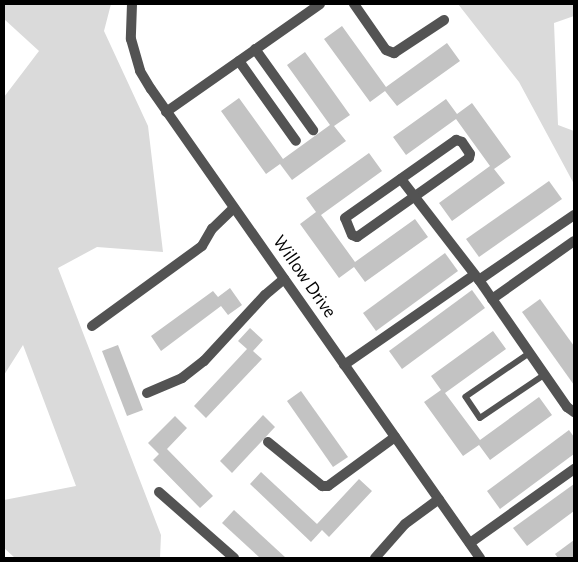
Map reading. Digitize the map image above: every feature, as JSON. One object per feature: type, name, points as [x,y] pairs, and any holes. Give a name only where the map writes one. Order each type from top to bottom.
[{"type":"street","name":"Willow Drive","points":[[132,4],[130,27],[136,60],[166,112],[480,558]]},
{"type":"street","points":[[166,112],[320,4]]},
{"type":"street","points":[[354,4],[386,50],[394,53],[444,20]]},
{"type":"street","points":[[255,49],[313,130]]},
{"type":"street","points":[[239,61],[296,141]]},
{"type":"street","points":[[456,140],[462,142],[470,154],[468,158],[357,237],[352,235],[346,218],[401,179],[456,140]]},
{"type":"street","points":[[401,179],[477,278],[567,407],[574,412]]},
{"type":"street","points":[[92,326],[202,246],[212,229],[234,208]]},
{"type":"street","points":[[344,365],[574,215]]},
{"type":"street","points":[[492,299],[574,241]]},
{"type":"street","points":[[147,393],[182,378],[204,361],[265,295],[284,279]]},
{"type":"street","points":[[268,442],[322,486],[328,486],[395,437]]},
{"type":"street","points":[[470,543],[574,469]]},
{"type":"street","points":[[159,492],[234,558]]},
{"type":"street","points":[[375,558],[405,524],[439,499]]},
{"type":"lane","points":[[529,354],[466,397],[480,418],[544,375]]},
{"type":"shaded area","points":[[4,4],[111,4],[104,31],[148,126],[163,252],[97,247],[58,268],[161,535],[160,558],[15,558],[4,548],[4,500],[76,486],[23,345],[4,375],[4,97],[39,51],[4,19]]},
{"type":"shaded area","points":[[458,4],[574,4],[574,16],[554,23],[558,125],[574,131],[574,184],[519,82]]},
{"type":"building","points":[[342,26],[386,87],[447,43],[460,61],[397,106],[385,91],[370,102],[324,39]]},
{"type":"building","points":[[305,52],[350,115],[334,126],[346,141],[292,180],[280,164],[266,174],[221,111],[239,98],[283,159],[330,125],[287,65]]},
{"type":"building","points":[[446,99],[457,114],[472,103],[511,157],[494,169],[505,183],[452,221],[439,203],[490,166],[456,119],[406,155],[393,137]]},
{"type":"building","points":[[369,153],[382,171],[321,215],[355,262],[415,219],[428,237],[365,282],[354,267],[339,278],[300,224],[316,212],[306,198]]},
{"type":"building","points":[[549,181],[562,199],[479,257],[466,239]]},
{"type":"building","points":[[445,253],[458,271],[376,331],[363,313]]},
{"type":"building","points":[[230,288],[242,305],[228,315],[221,306],[161,351],[151,336],[213,291],[218,297]]},
{"type":"building","points":[[472,290],[485,308],[402,369],[389,351]]},
{"type":"building","points":[[540,299],[574,346],[574,385],[522,312]]},
{"type":"building","points":[[250,328],[263,340],[253,351],[262,359],[206,418],[194,406],[247,349],[238,341]]},
{"type":"building","points":[[493,331],[506,349],[445,393],[480,440],[539,397],[552,415],[490,460],[479,445],[463,456],[424,402],[441,390],[431,376]]},
{"type":"building","points":[[118,345],[143,410],[127,416],[102,351]]},
{"type":"building","points":[[301,391],[348,457],[333,467],[287,401]]},
{"type":"building","points":[[263,415],[275,427],[232,473],[220,461]]},
{"type":"building","points":[[175,416],[187,428],[167,449],[213,496],[200,508],[153,460],[159,454],[148,443]]},
{"type":"building","points":[[569,430],[574,437],[574,454],[500,509],[487,491]]},
{"type":"building","points":[[261,472],[317,524],[359,479],[372,491],[329,537],[322,530],[311,542],[250,484]]},
{"type":"building","points":[[574,484],[574,511],[527,546],[513,528]]},
{"type":"building","points":[[234,510],[286,558],[260,558],[222,523]]},
{"type":"building","points":[[574,540],[574,558],[558,558],[555,554]]}]
